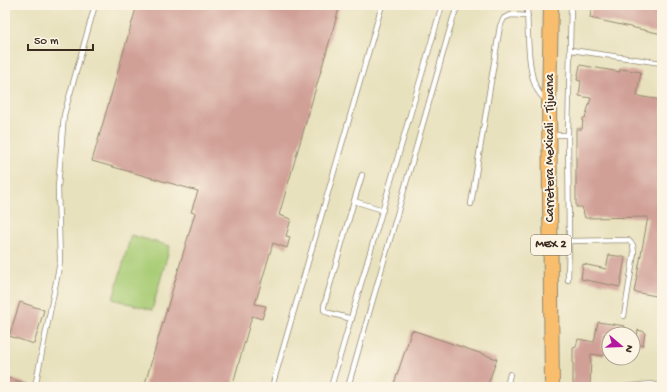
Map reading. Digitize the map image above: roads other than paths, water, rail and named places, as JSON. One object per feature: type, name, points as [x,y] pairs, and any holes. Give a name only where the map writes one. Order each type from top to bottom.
[{"type":"main road","name":"Carretera Mexicali - Tijuana","points":[[551,5],[549,136],[552,387]]},
{"type":"lane","points":[[35,387],[60,262],[58,186],[64,115],[94,5]]},
{"type":"lane","points":[[272,387],[382,5]]},
{"type":"lane","points":[[331,387],[442,5]]},
{"type":"lane","points":[[348,387],[458,5]]},
{"type":"lane","points":[[527,5],[530,58],[534,81],[538,91],[549,104]]},
{"type":"lane","points":[[568,280],[568,135],[571,5]]},
{"type":"lane","points":[[471,204],[500,26],[504,18],[511,14],[528,16]]},
{"type":"lane","points":[[571,50],[662,63]]},
{"type":"lane","points":[[549,136],[568,135]]},
{"type":"lane","points":[[352,319],[329,313],[324,310],[324,306],[362,175]]},
{"type":"lane","points":[[354,201],[383,210]]},
{"type":"lane","points":[[551,242],[569,240],[628,240],[633,245],[634,253],[624,316]]},
{"type":"lane","points":[[507,387],[510,374]]},
{"type":"lane","points":[[623,387],[651,384],[662,387]]}]
